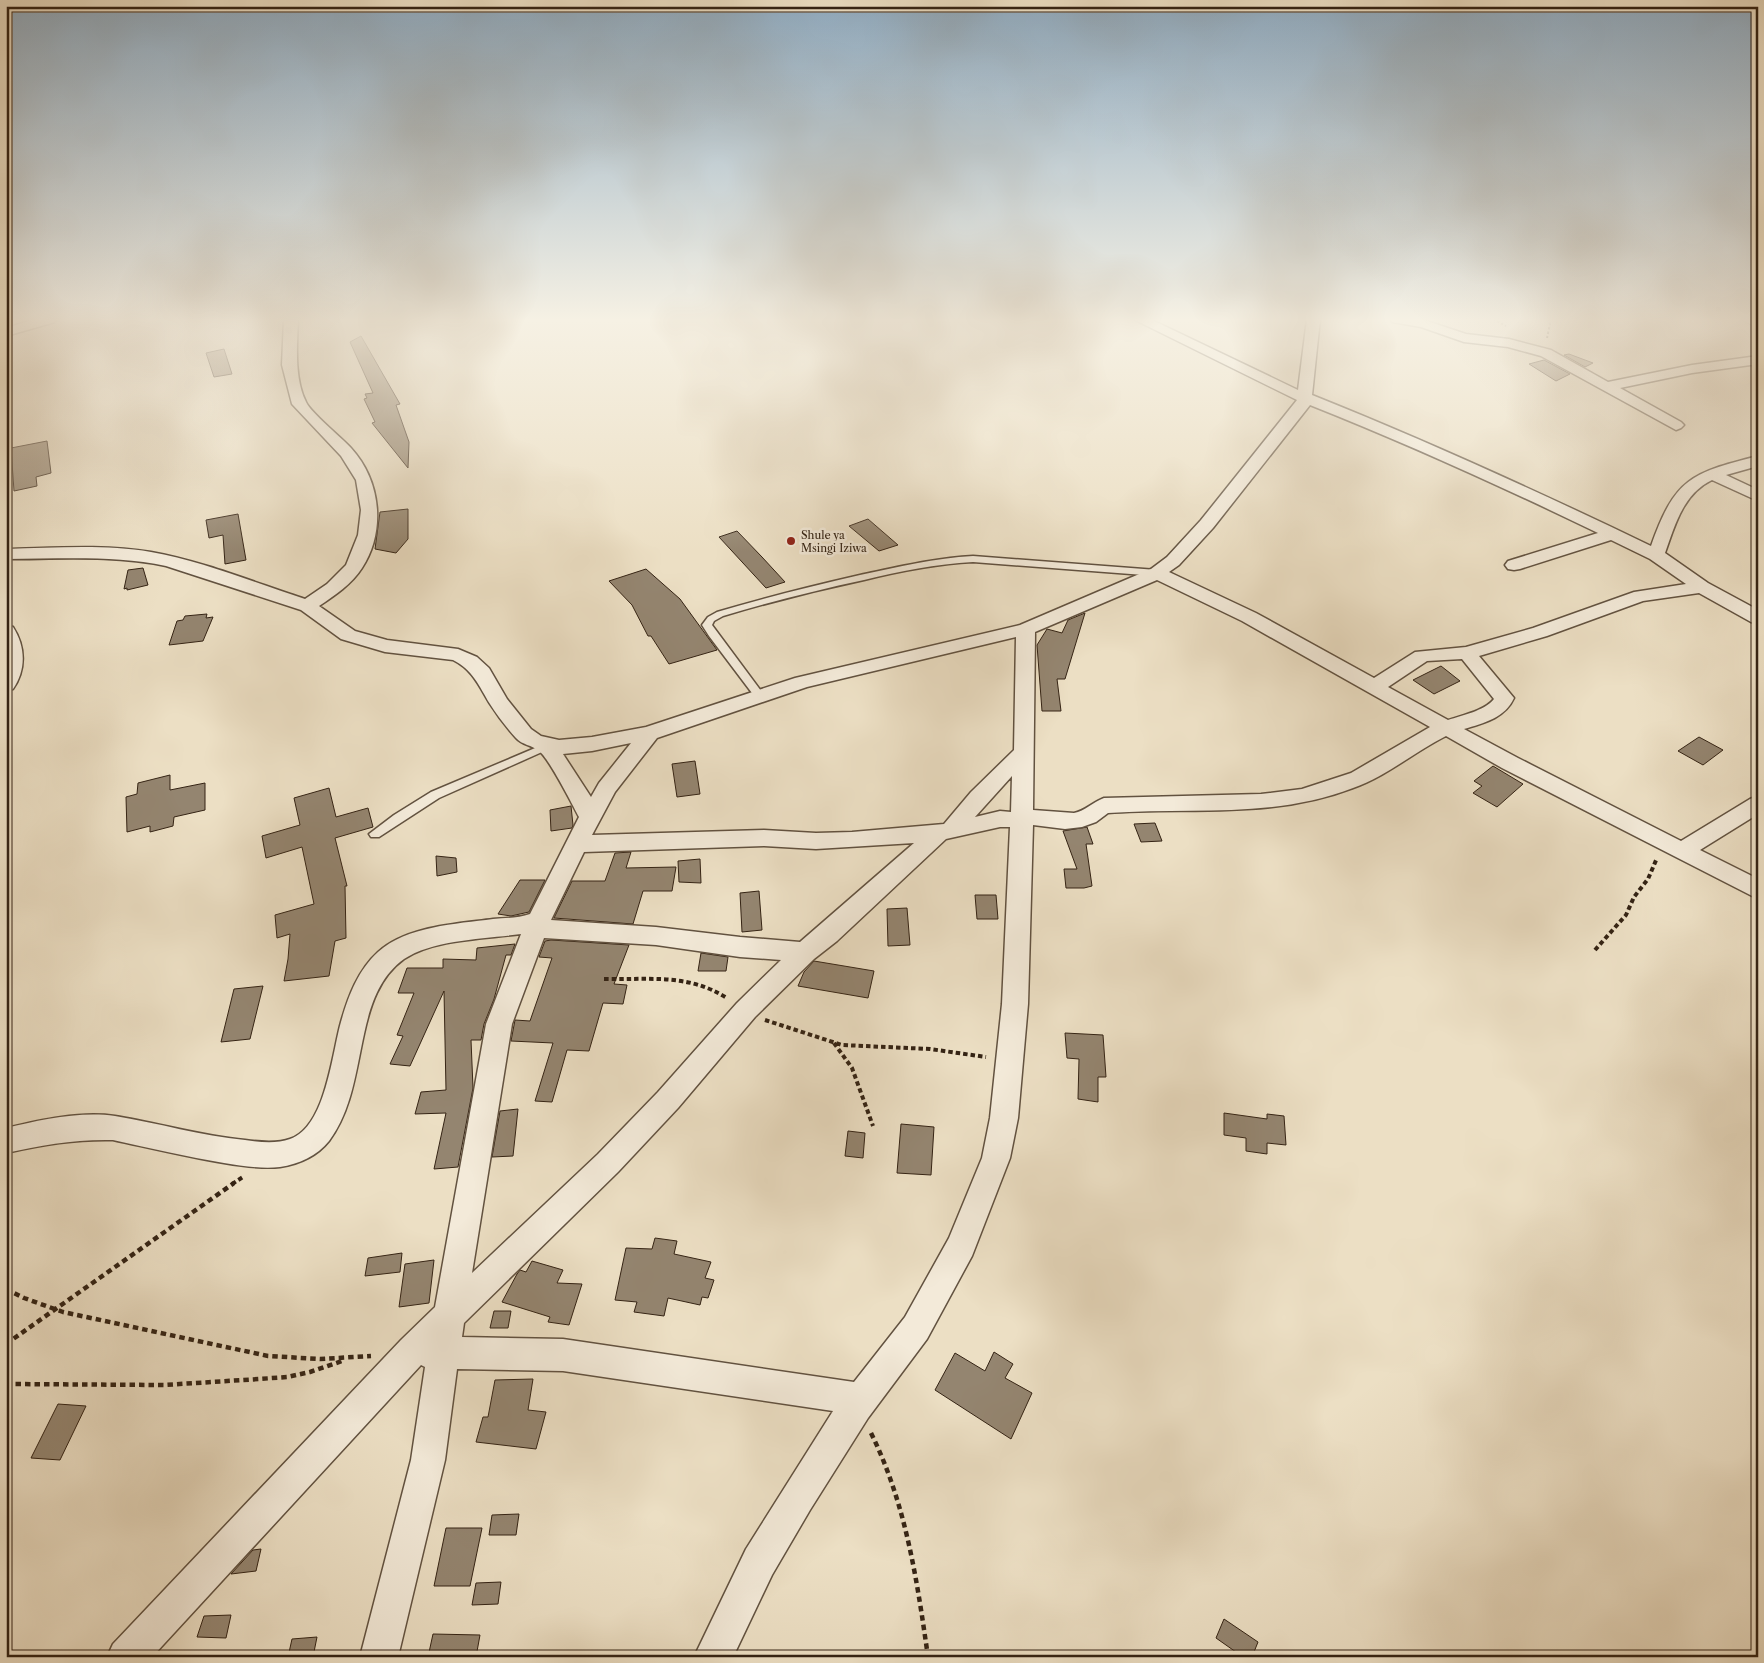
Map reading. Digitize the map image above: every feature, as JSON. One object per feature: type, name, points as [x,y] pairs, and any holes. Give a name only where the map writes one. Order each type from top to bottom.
[{"type":"street","points":[[298,397],[300,404],[347,453],[364,480],[370,510],[367,535],[354,566],[333,588],[307,606]]},
{"type":"street","points":[[1301,397],[1352,416],[1510,484],[1656,556],[1702,587],[1758,618]]},
{"type":"street","points":[[1626,397],[1676,425]]},
{"type":"street","points":[[6,554],[96,553],[149,557],[198,569],[307,606],[348,635],[385,646],[458,655],[470,661],[482,672],[499,702],[524,734],[534,741],[548,746],[585,744],[650,733],[759,694],[1026,629],[1157,573],[1173,561],[1207,524],[1306,399]]},
{"type":"street","points":[[1656,556],[1673,512],[1681,498],[1696,483],[1713,475],[1758,461]]},
{"type":"street","points":[[1713,475],[1758,496]]},
{"type":"street","points":[[1514,565],[1613,534]]},
{"type":"street","points":[[1157,573],[1249,617],[1445,728],[1758,890]]},
{"type":"street","points":[[1373,687],[1400,672],[1422,656],[1467,654],[1540,632],[1640,596],[1702,587]]},
{"type":"street","points":[[713,1657],[759,1562],[859,1402],[916,1328],[961,1246],[982,1197],[1001,1138],[1015,1004],[1024,752],[1026,629]]},
{"type":"street","points":[[6,631],[13,653],[14,670],[11,679],[6,685]]},
{"type":"street","points":[[577,844],[764,838],[816,841],[852,840],[945,832],[990,820],[1021,818],[1066,820],[1088,817],[1096,809],[1104,806],[1286,800],[1363,776],[1397,754],[1445,728],[1496,709],[1504,701],[1498,689],[1467,654]]},
{"type":"street","points":[[450,1316],[499,1024],[538,924],[590,817],[613,780],[650,733]]},
{"type":"street","points":[[548,746],[590,817]]},
{"type":"street","points":[[126,1657],[428,1352],[450,1316],[608,1163],[668,1100],[746,1010],[805,952],[945,832],[1024,752]]},
{"type":"street","points":[[1673,846],[1696,840],[1758,804]]},
{"type":"street","points":[[6,1141],[47,1132],[99,1127],[227,1150],[274,1154],[294,1152],[316,1136],[332,1108],[362,998],[370,978],[380,965],[398,951],[413,944],[449,936],[538,924],[740,947],[805,952]]},
{"type":"street","points":[[428,1352],[563,1355],[859,1402]]},
{"type":"street","points":[[379,1657],[428,1460],[428,1352]]},
{"type":"lane","points":[[759,694],[712,634],[708,625],[711,619],[720,614],[828,585],[920,564],[956,559],[973,558],[1157,573]]},
{"type":"lane","points":[[375,834],[435,795],[548,746]]},
{"type":"path","points":[[1595,950],[1626,915],[1634,897],[1673,846]]},
{"type":"path","points":[[604,979],[685,980],[711,988],[769,1022],[842,1044],[948,1051],[1010,1061]]},
{"type":"path","points":[[834,1042],[852,1068],[873,1126]]},
{"type":"path","points":[[6,1344],[274,1154]]},
{"type":"path","points":[[6,1289],[29,1302],[56,1309],[123,1326],[167,1333],[270,1356],[308,1359],[350,1358],[428,1352]]},
{"type":"path","points":[[6,1384],[164,1385],[278,1378],[310,1372],[350,1358]]},
{"type":"path","points":[[859,1402],[886,1463],[900,1509],[911,1557],[928,1657]]},
{"type":"building","points":[[366,397],[396,397],[400,404],[396,405],[409,442],[408,468],[372,423],[375,422],[364,399]]},
{"type":"building","points":[[47,441],[51,473],[36,477],[37,486],[14,491],[11,448]]},
{"type":"building","points":[[408,509],[408,539],[396,553],[375,549],[380,512]]},
{"type":"building","points":[[238,514],[246,560],[225,564],[223,535],[209,538],[206,520]]},
{"type":"building","points":[[868,519],[898,545],[879,551],[849,526]]},
{"type":"building","points":[[737,531],[785,582],[766,588],[719,537]]},
{"type":"building","points":[[143,568],[148,585],[124,589],[128,570]]},
{"type":"building","points":[[646,569],[680,599],[717,650],[669,664],[651,636],[648,636],[632,605],[609,581]]},
{"type":"building","points":[[1085,613],[1065,679],[1057,679],[1061,711],[1042,711],[1037,645],[1047,629],[1062,633],[1068,620]]},
{"type":"building","points":[[207,614],[206,618],[213,617],[203,641],[169,645],[177,621],[183,620],[185,616]]},
{"type":"building","points":[[1441,666],[1460,681],[1434,694],[1413,680]]},
{"type":"building","points":[[1699,737],[1723,750],[1703,765],[1678,751]]},
{"type":"building","points":[[695,761],[700,794],[677,797],[672,764]]},
{"type":"building","points":[[1493,766],[1523,784],[1497,807],[1473,793],[1482,786],[1474,781]]},
{"type":"building","points":[[170,775],[170,790],[205,783],[205,810],[174,817],[173,826],[150,832],[150,826],[127,832],[126,797],[137,794],[138,783]]},
{"type":"building","points":[[329,788],[336,817],[368,808],[373,827],[335,838],[347,886],[345,886],[346,938],[335,941],[329,976],[284,981],[290,934],[277,938],[275,915],[314,904],[302,847],[266,858],[262,836],[300,825],[294,798]]},
{"type":"building","points":[[571,806],[572,828],[551,831],[550,810]]},
{"type":"building","points":[[1155,823],[1162,841],[1141,842],[1134,824]]},
{"type":"building","points":[[1087,827],[1093,844],[1086,844],[1092,886],[1066,888],[1064,869],[1077,869],[1063,831]]},
{"type":"building","points":[[631,852],[626,868],[676,867],[672,891],[643,891],[633,924],[554,918],[572,881],[605,881],[615,853]]},
{"type":"building","points":[[436,856],[456,858],[457,872],[437,876]]},
{"type":"building","points":[[700,859],[701,883],[679,882],[678,861]]},
{"type":"building","points":[[520,880],[545,880],[529,912],[511,916],[498,914]]},
{"type":"building","points":[[759,891],[762,930],[742,932],[740,893]]},
{"type":"building","points":[[975,895],[996,895],[998,919],[977,919]]},
{"type":"building","points":[[907,908],[910,945],[888,946],[887,909]]},
{"type":"building","points":[[545,941],[629,945],[614,984],[627,985],[623,1004],[603,1003],[589,1051],[567,1050],[552,1102],[535,1101],[553,1043],[511,1041],[515,1020],[530,1021],[552,958],[539,957]]},
{"type":"building","points":[[515,944],[511,955],[506,955],[494,999],[484,1024],[481,1040],[471,1040],[473,1088],[458,1167],[434,1169],[446,1113],[415,1114],[421,1092],[446,1090],[444,991],[410,1066],[390,1064],[403,1036],[397,1035],[414,993],[398,993],[407,968],[443,968],[443,959],[476,960],[477,948]]},
{"type":"building","points":[[701,953],[728,957],[726,971],[698,971]]},
{"type":"building","points":[[814,961],[874,971],[868,998],[798,986],[804,972]]},
{"type":"building","points":[[263,986],[250,1039],[221,1042],[234,989]]},
{"type":"building","points":[[1065,1033],[1103,1035],[1106,1077],[1098,1077],[1098,1102],[1078,1099],[1079,1059],[1067,1058]]},
{"type":"building","points":[[518,1109],[513,1156],[492,1157],[500,1111]]},
{"type":"building","points":[[1224,1113],[1267,1119],[1267,1114],[1284,1116],[1286,1145],[1267,1143],[1267,1154],[1246,1151],[1246,1138],[1224,1135]]},
{"type":"building","points":[[901,1124],[934,1127],[931,1175],[897,1173]]},
{"type":"building","points":[[848,1131],[865,1133],[863,1158],[845,1156]]},
{"type":"building","points":[[655,1238],[677,1241],[674,1254],[711,1262],[705,1278],[714,1280],[708,1298],[702,1297],[700,1305],[668,1298],[664,1316],[634,1312],[637,1302],[615,1300],[626,1248],[652,1249]]},
{"type":"building","points":[[402,1253],[400,1272],[365,1276],[368,1258]]},
{"type":"building","points":[[434,1260],[429,1303],[399,1307],[405,1264]]},
{"type":"building","points":[[532,1261],[563,1270],[557,1283],[582,1284],[569,1325],[548,1322],[550,1317],[502,1302],[517,1274],[520,1270],[526,1272]]},
{"type":"building","points":[[494,1311],[511,1311],[508,1328],[490,1328]]},
{"type":"building","points":[[994,1352],[1013,1364],[1005,1378],[1032,1393],[1011,1439],[935,1390],[955,1353],[985,1371]]},
{"type":"building","points":[[533,1379],[528,1410],[546,1412],[536,1449],[476,1442],[483,1417],[488,1417],[495,1380]]},
{"type":"building","points":[[58,1404],[86,1406],[60,1460],[31,1458]]},
{"type":"building","points":[[519,1514],[516,1535],[489,1535],[492,1515]]},
{"type":"building","points":[[446,1528],[482,1528],[470,1586],[434,1586]]},
{"type":"building","points":[[261,1549],[256,1571],[231,1574],[253,1550]]},
{"type":"building","points":[[501,1582],[498,1604],[472,1605],[476,1583]]},
{"type":"building","points":[[231,1615],[226,1638],[197,1637],[204,1616]]},
{"type":"building","points":[[1224,1619],[1258,1642],[1252,1657],[1243,1657],[1216,1638]]},
{"type":"building","points":[[433,1634],[480,1635],[476,1657],[428,1657]]},
{"type":"building","points":[[317,1637],[313,1657],[288,1657],[292,1639]]},
{"type":"place","name":"Shule ya Msingi Iziwa","points":[[791,541]]}]
